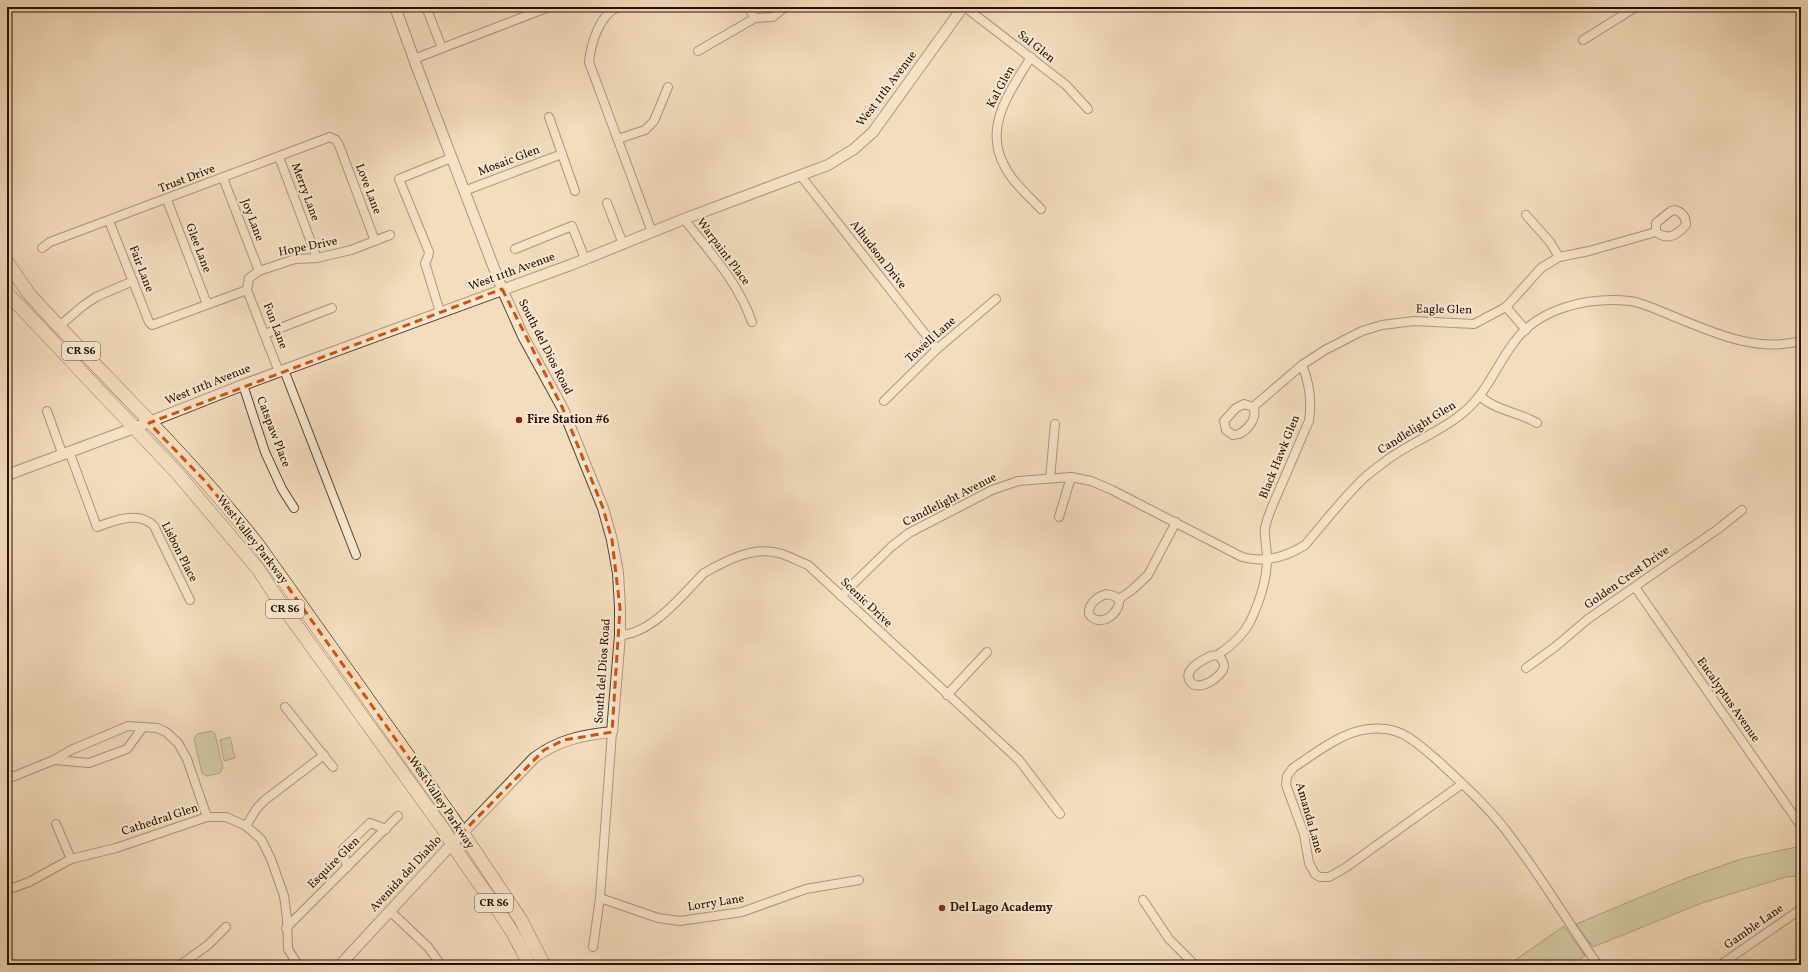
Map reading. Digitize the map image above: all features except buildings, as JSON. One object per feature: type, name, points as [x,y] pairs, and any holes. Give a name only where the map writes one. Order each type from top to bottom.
[{"type":"main road","name":"West Valley Parkway","points":[[7,262],[29,294],[58,327],[204,480],[259,546],[462,833],[521,920],[544,965]]},
{"type":"main road","name":"West Valley Parkway","points":[[7,293],[178,474],[258,569],[358,712],[444,830],[452,844],[499,910],[529,965]]},
{"type":"street","name":"South del Dios Road","points":[[395,7],[451,158],[502,289],[523,336],[563,409],[603,508],[612,540],[618,573],[620,635],[600,898],[593,947]]},
{"type":"street","points":[[426,7],[442,48]]},
{"type":"street","points":[[414,59],[549,7]]},
{"type":"street","points":[[618,7],[603,22],[592,41],[588,62],[652,232]]},
{"type":"street","points":[[748,7],[755,18]]},
{"type":"street","points":[[698,51],[755,18],[773,18],[785,7]]},
{"type":"street","name":"Sal Glen","points":[[964,7],[1066,85],[1088,109]]},
{"type":"street","name":"West 11th Avenue","points":[[7,475],[66,452],[149,423],[243,385],[585,259],[684,219],[828,165],[854,149],[873,132],[964,7]]},
{"type":"street","points":[[1583,40],[1636,7]]},
{"type":"street","name":"Kal Glen","points":[[1031,58],[1001,110],[997,122],[996,138],[999,153],[1004,165],[1013,178],[1042,209]]},
{"type":"street","points":[[618,139],[645,130],[654,121],[668,87]]},
{"type":"street","points":[[549,117],[574,191]]},
{"type":"street","name":"Trust Drive","points":[[42,248],[50,242],[167,200],[330,137],[336,140],[339,145]]},
{"type":"street","name":"Love Lane","points":[[339,145],[375,241]]},
{"type":"street","name":"Mosaic Glen","points":[[464,191],[562,154]]},
{"type":"street","name":"Merry Lane","points":[[279,157],[317,258]]},
{"type":"street","points":[[440,312],[425,263],[429,252],[399,178],[451,158]]},
{"type":"street","name":"Alhudson Drive","points":[[800,175],[937,349]]},
{"type":"street","name":"Joy Lane","points":[[223,178],[259,271]]},
{"type":"street","name":"Glee Lane","points":[[167,200],[207,304]]},
{"type":"street","points":[[608,203],[623,244]]},
{"type":"street","points":[[1526,215],[1550,242],[1559,257]]},
{"type":"street","name":"Warpaint Place","points":[[684,219],[734,282],[746,304],[752,322]]},
{"type":"street","name":"Fair Lane","points":[[110,221],[149,322],[152,325],[207,304]]},
{"type":"street","points":[[515,249],[572,226],[585,259]]},
{"type":"street","name":"Eagle Glen","points":[[1253,407],[1302,365],[1331,347],[1362,331],[1382,325],[1414,321],[1474,324],[1506,307],[1541,268],[1559,257],[1589,251],[1656,232]]},
{"type":"street","name":"Hope Drive","points":[[259,271],[295,259],[317,258],[351,250],[390,235]]},
{"type":"street","points":[[207,304],[247,290],[249,278],[259,271]]},
{"type":"street","points":[[58,327],[96,297],[133,281]]},
{"type":"street","name":"Fun Lane","points":[[247,290],[356,555]]},
{"type":"street","name":"Towell Lane","points":[[884,401],[937,349],[996,299]]},
{"type":"street","name":"Candlelight Glen","points":[[1267,559],[1278,558],[1305,545],[1359,482],[1388,459],[1450,424],[1466,411],[1480,396],[1515,340],[1542,318],[1568,306],[1600,300],[1644,304],[1722,336],[1752,343],[1778,345],[1801,341]]},
{"type":"street","points":[[1506,307],[1526,330]]},
{"type":"street","points":[[265,334],[332,308]]},
{"type":"street","name":"Black Hawk Glen","points":[[1218,655],[1224,664],[1220,675],[1204,685],[1193,685],[1189,681],[1188,676],[1192,668],[1209,657],[1218,655],[1237,641],[1250,622],[1265,579],[1267,559],[1265,528],[1309,421],[1311,406],[1308,379],[1302,365]]},
{"type":"street","name":"Catspaw Place","points":[[243,385],[264,452],[282,489],[294,508]]},
{"type":"street","points":[[1480,396],[1488,403],[1524,416],[1537,423]]},
{"type":"street","points":[[47,411],[66,452]]},
{"type":"street","points":[[1050,478],[1055,424]]},
{"type":"street","name":"Lisbon Place","points":[[66,452],[97,527],[111,522],[136,518],[149,521],[154,526],[190,600]]},
{"type":"street","points":[[1059,517],[1071,477]]},
{"type":"street","name":"Candlelight Avenue","points":[[841,596],[891,546],[909,533],[992,490],[1018,481],[1050,478],[1071,477],[1091,481],[1176,522],[1242,557],[1250,559],[1267,559]]},
{"type":"street","name":"Golden Crest Drive","points":[[1526,668],[1555,647],[1588,619],[1718,529],[1742,510]]},
{"type":"street","points":[[1119,599],[1132,590],[1148,575],[1176,522]]},
{"type":"street","name":"Scenic Drive","points":[[620,635],[642,629],[657,619],[704,573],[743,554],[766,551],[781,554],[808,565],[1019,760],[1060,814]]},
{"type":"street","name":"Eucalyptus Avenue","points":[[1635,587],[1801,826]]},
{"type":"street","points":[[947,695],[987,652]]},
{"type":"street","points":[[285,707],[333,767]]},
{"type":"street","points":[[7,779],[54,760],[71,750],[128,726],[157,728],[166,732],[178,743],[187,759],[207,817]]},
{"type":"street","points":[[54,760],[89,763],[127,749],[143,727]]},
{"type":"street","name":"Amanda Lane","points":[[1462,784],[1340,871],[1329,877],[1320,877],[1315,874],[1309,864],[1304,834],[1286,785],[1287,776],[1293,768],[1346,734],[1365,729],[1386,729],[1408,736],[1462,784],[1513,839],[1598,965]]},
{"type":"street","name":"Avenida del Diablo","points":[[340,965],[462,833],[534,758],[544,750],[564,740],[612,732]]},
{"type":"street","points":[[246,826],[265,800],[324,755]]},
{"type":"street","name":"Esquire Glen","points":[[286,928],[398,816]]},
{"type":"street","name":"Cathedral Glen","points":[[7,890],[29,882],[71,859],[116,848],[207,817],[226,817],[246,826],[261,839],[271,859],[284,896],[287,918],[286,928],[288,949],[298,965]]},
{"type":"street","points":[[347,867],[343,849],[370,823],[386,829]]},
{"type":"street","points":[[56,824],[71,859]]},
{"type":"street","name":"Lorry Lane","points":[[600,898],[658,918],[680,920],[742,912],[806,889],[859,880]]},
{"type":"street","points":[[1143,900],[1169,939],[1194,965]]},
{"type":"street","name":"Gamble Lane","points":[[1720,965],[1801,909]]},
{"type":"street","points":[[390,911],[428,947],[441,965]]},
{"type":"street","points":[[180,965],[208,945],[226,927]]},
{"type":"highlighted area","points":[[502,289],[563,409],[603,508],[612,540],[620,608],[612,732],[564,740],[544,750],[462,833],[259,546],[204,480],[149,423]]},
{"type":"green space","points":[[211,731],[215,734],[223,768],[220,773],[207,776],[202,773],[194,739],[197,734]]},
{"type":"green space","points":[[230,737],[235,758],[224,761],[220,740]]},
{"type":"green space","points":[[1801,846],[1801,876],[1786,877],[1702,903],[1593,947],[1576,924],[1684,879],[1741,859]]},
{"type":"green space","points":[[1564,926],[1585,956],[1571,965],[1508,965]]},
{"type":"place","name":"Fire Station #6","points":[[519,420]]},
{"type":"place","name":"Del Lago Academy","points":[[942,908]]}]
